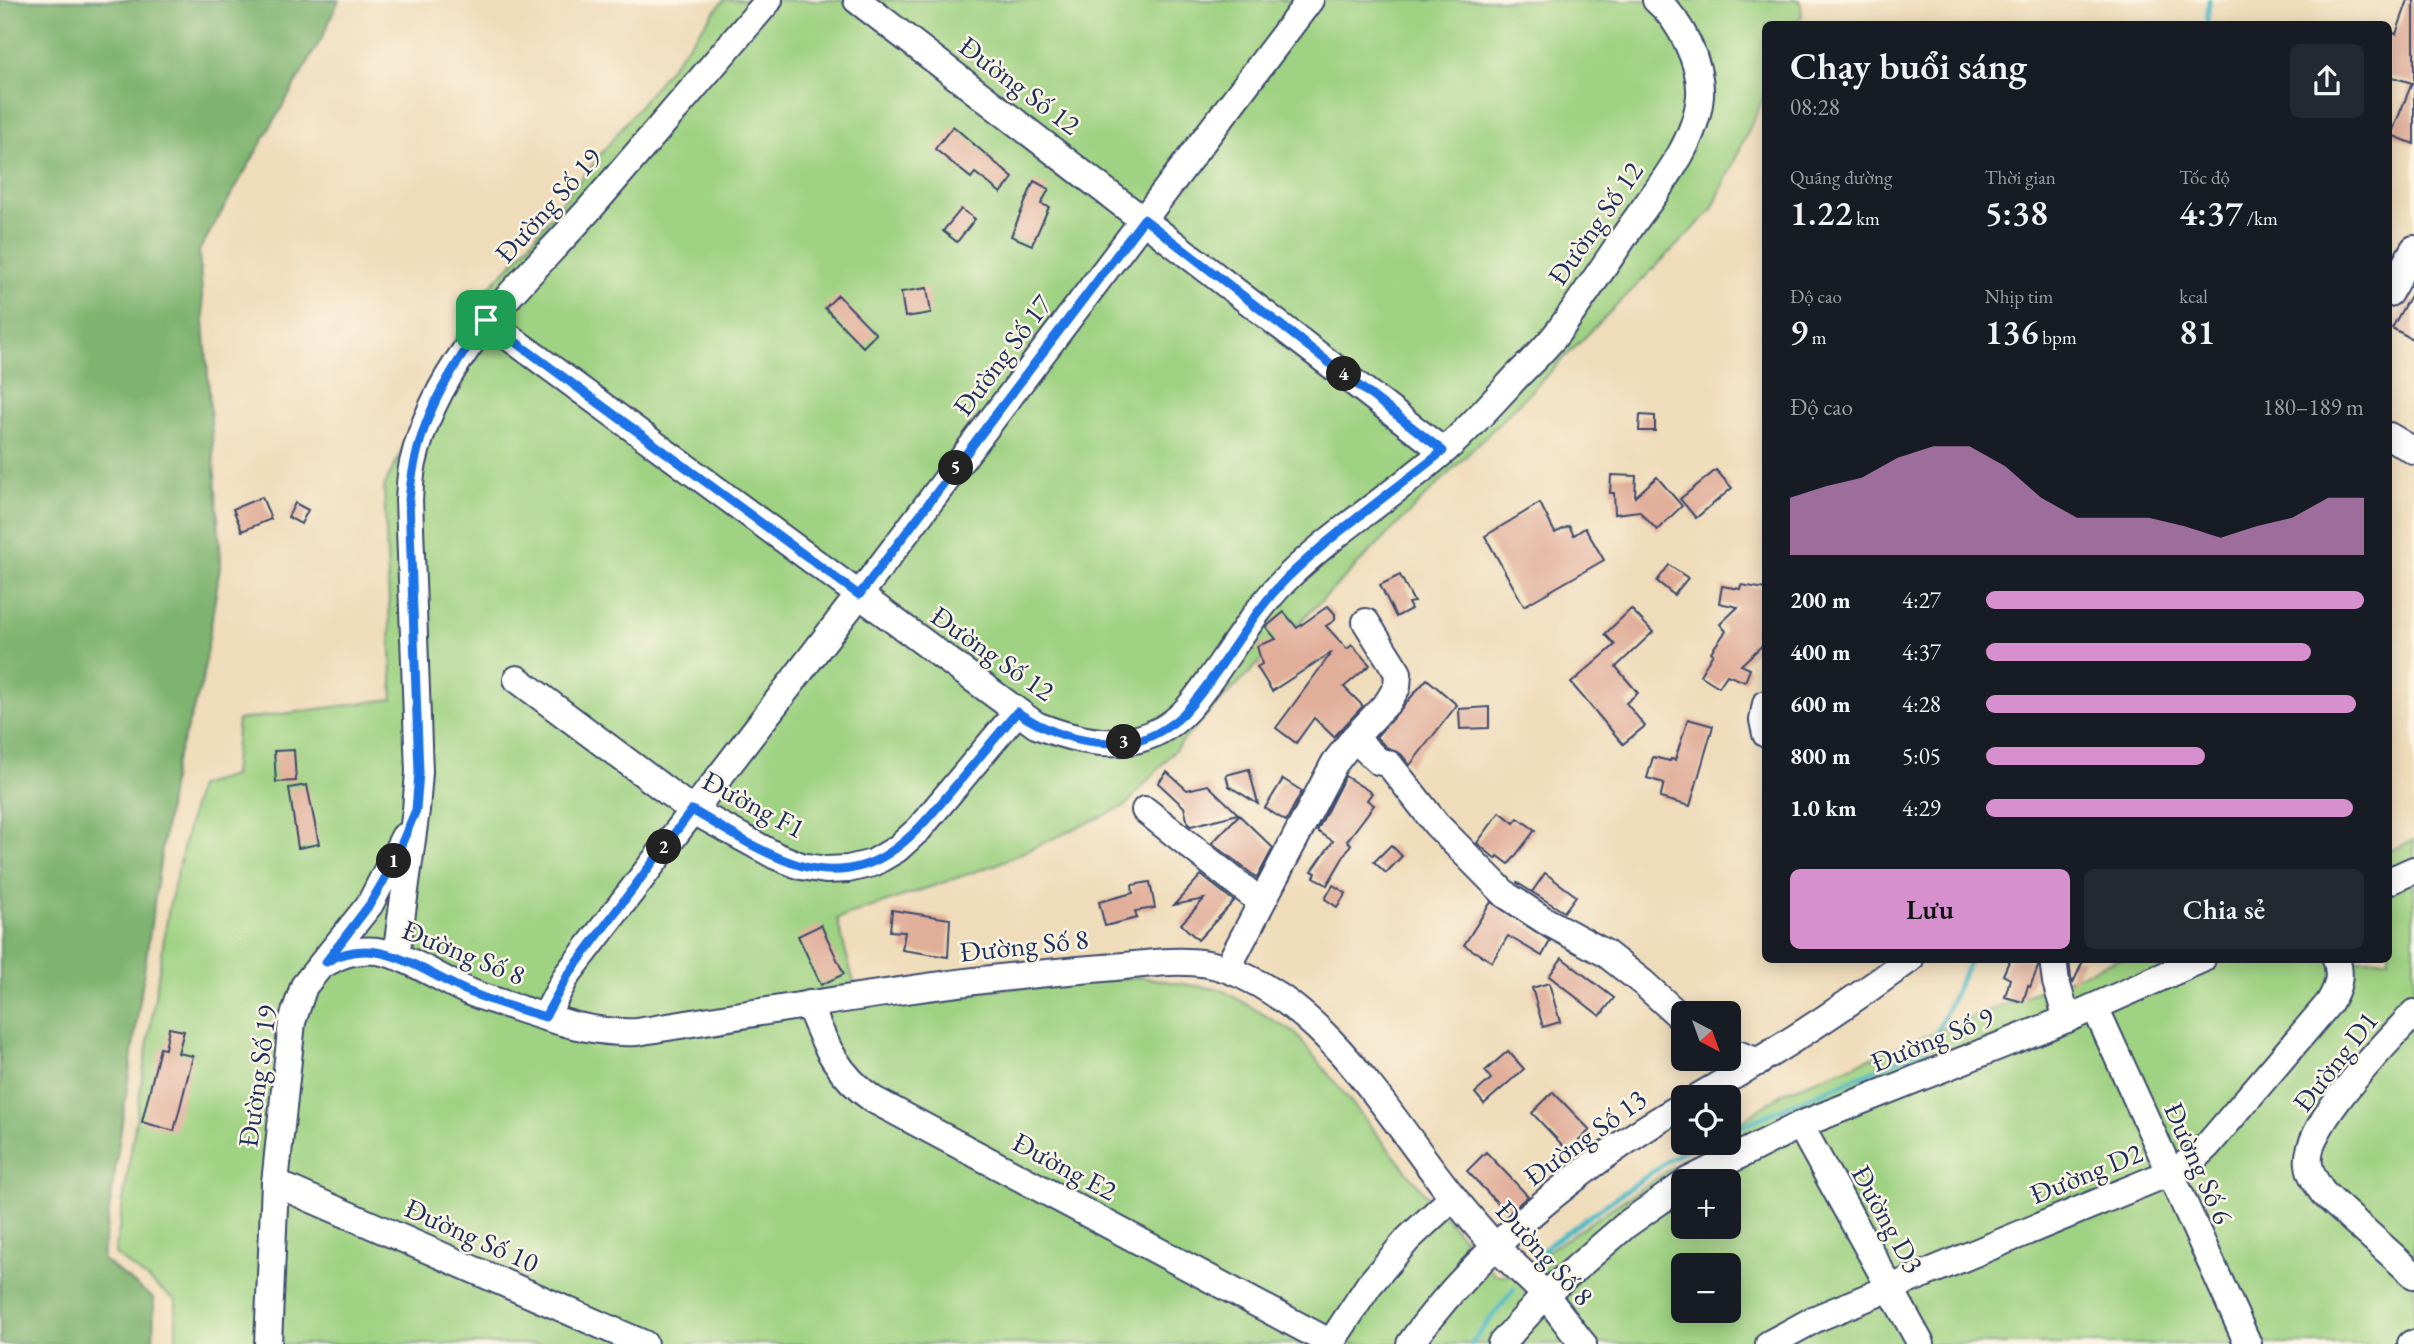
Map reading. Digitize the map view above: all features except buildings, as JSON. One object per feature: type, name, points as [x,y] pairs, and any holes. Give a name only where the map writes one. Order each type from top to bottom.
[{"type":"street","name":"Đường Số 19","points":[[396,956],[419,772],[409,500],[412,465],[421,433],[458,360],[486,320],[591,207],[769,0]]},
{"type":"street","name":"Đường Số 12","points":[[857,0],[1443,451]]},
{"type":"street","name":"Đường Số 17","points":[[545,1017],[568,975],[692,810],[859,595],[1310,0]]},
{"type":"street","name":"Đường Số 12","points":[[486,320],[1036,725],[1083,740],[1112,743],[1138,741],[1163,729],[1186,712],[1266,600],[1287,578],[1443,451],[1474,422],[1556,334],[1675,164],[1692,127],[1700,96],[1696,65],[1685,39],[1656,0]]},
{"type":"street","points":[[2392,288],[2414,249]]},
{"type":"street","points":[[2392,438],[2414,451]]},
{"type":"street","points":[[1227,969],[1334,764],[1388,702],[1397,687],[1398,673],[1366,622]]},
{"type":"street","name":"Đường F1","points":[[517,679],[692,810],[776,856],[801,866],[826,870],[848,869],[873,863],[897,849],[919,829],[1017,712]]},
{"type":"street","points":[[1354,738],[1378,761],[1389,764],[1436,824],[1506,895],[1544,920],[1605,953],[1671,1008]]},
{"type":"street","name":"Đường Số 19","points":[[268,1344],[275,1183],[292,1022],[304,986],[370,904],[392,866],[416,810]]},
{"type":"street","points":[[1145,810],[1261,902]]},
{"type":"street","points":[[2392,880],[2414,870]]},
{"type":"street","name":"Đường Số 8","points":[[326,962],[340,954],[379,951],[396,956],[468,992],[545,1017],[597,1031],[616,1033],[1032,974],[1181,962],[1227,969],[1302,1013],[1325,1035],[1350,1063],[1453,1197],[1496,1247],[1545,1295],[1583,1344]]},
{"type":"street","points":[[1719,1085],[1842,1009],[1905,963]]},
{"type":"street","points":[[2054,963],[2067,1019]]},
{"type":"street","name":"Đường Số 9","points":[[1720,1169],[1807,1137],[2193,963]]},
{"type":"street","name":"Đường D2","points":[[1769,1344],[1815,1320],[2169,1173],[2200,1155],[2329,1003],[2339,984],[2337,963]]},
{"type":"street","name":"Đường E2","points":[[809,1004],[825,1045],[842,1073],[857,1089],[1330,1343]]},
{"type":"street","name":"Đường Số 6","points":[[2095,1007],[2248,1344]]},
{"type":"street","name":"Đường D1","points":[[2414,1013],[2348,1086],[2322,1122],[2312,1144],[2308,1162],[2323,1193],[2414,1275]]},
{"type":"street","points":[[1741,1055],[1759,1062]]},
{"type":"street","name":"Đường Số 13","points":[[1410,1344],[1434,1311],[1496,1247],[1594,1165],[1671,1114]]},
{"type":"street","name":"Đường D3","points":[[1807,1137],[1921,1344]]},
{"type":"street","name":"Đường Số 10","points":[[275,1183],[644,1344]]},
{"type":"street","points":[[1501,1344],[1545,1295],[1627,1224],[1671,1193]]},
{"type":"street","points":[[1330,1343],[1369,1285],[1408,1239],[1453,1197]]},
{"type":"green space","points":[[0,0],[339,0],[323,36],[199,251],[221,560],[202,683],[174,767],[102,1259],[154,1299],[153,1344],[0,1344]]},
{"type":"green space","points":[[724,0],[1800,0],[1802,14],[1798,21],[1762,21],[1762,102],[1711,211],[1198,724],[1125,806],[997,864],[837,919],[859,1002],[1139,977],[1222,990],[1295,1033],[1426,1195],[1495,1275],[1512,1275],[1691,1155],[1741,1155],[1741,1122],[1783,1093],[2108,963],[2392,963],[2392,850],[2414,840],[2414,1344],[176,1344],[176,1301],[115,1254],[169,907],[198,786],[233,776],[238,720],[393,699],[384,487],[472,304],[516,260]]},
{"type":"waterway","points":[[2207,21],[2209,0]]},
{"type":"waterway","points":[[1741,1126],[1930,1047],[1968,963]]},
{"type":"waterway","points":[[1535,1262],[1547,1246],[1677,1155]]},
{"type":"waterway","points":[[1471,1344],[1514,1289]]},
{"type":"route","points":[[1144,219],[1443,451],[1287,578],[1266,600],[1186,712],[1163,729],[1138,741],[1112,743],[1083,740],[1036,725],[1017,712],[919,829],[897,849],[873,863],[848,869],[826,870],[801,866],[776,856],[692,810],[568,975],[545,1017],[468,992],[396,956],[379,951],[340,954],[326,962],[370,904],[392,866],[416,810],[419,772],[409,500],[412,465],[421,433],[437,398],[458,360],[486,320],[859,595],[1144,219]]}]
